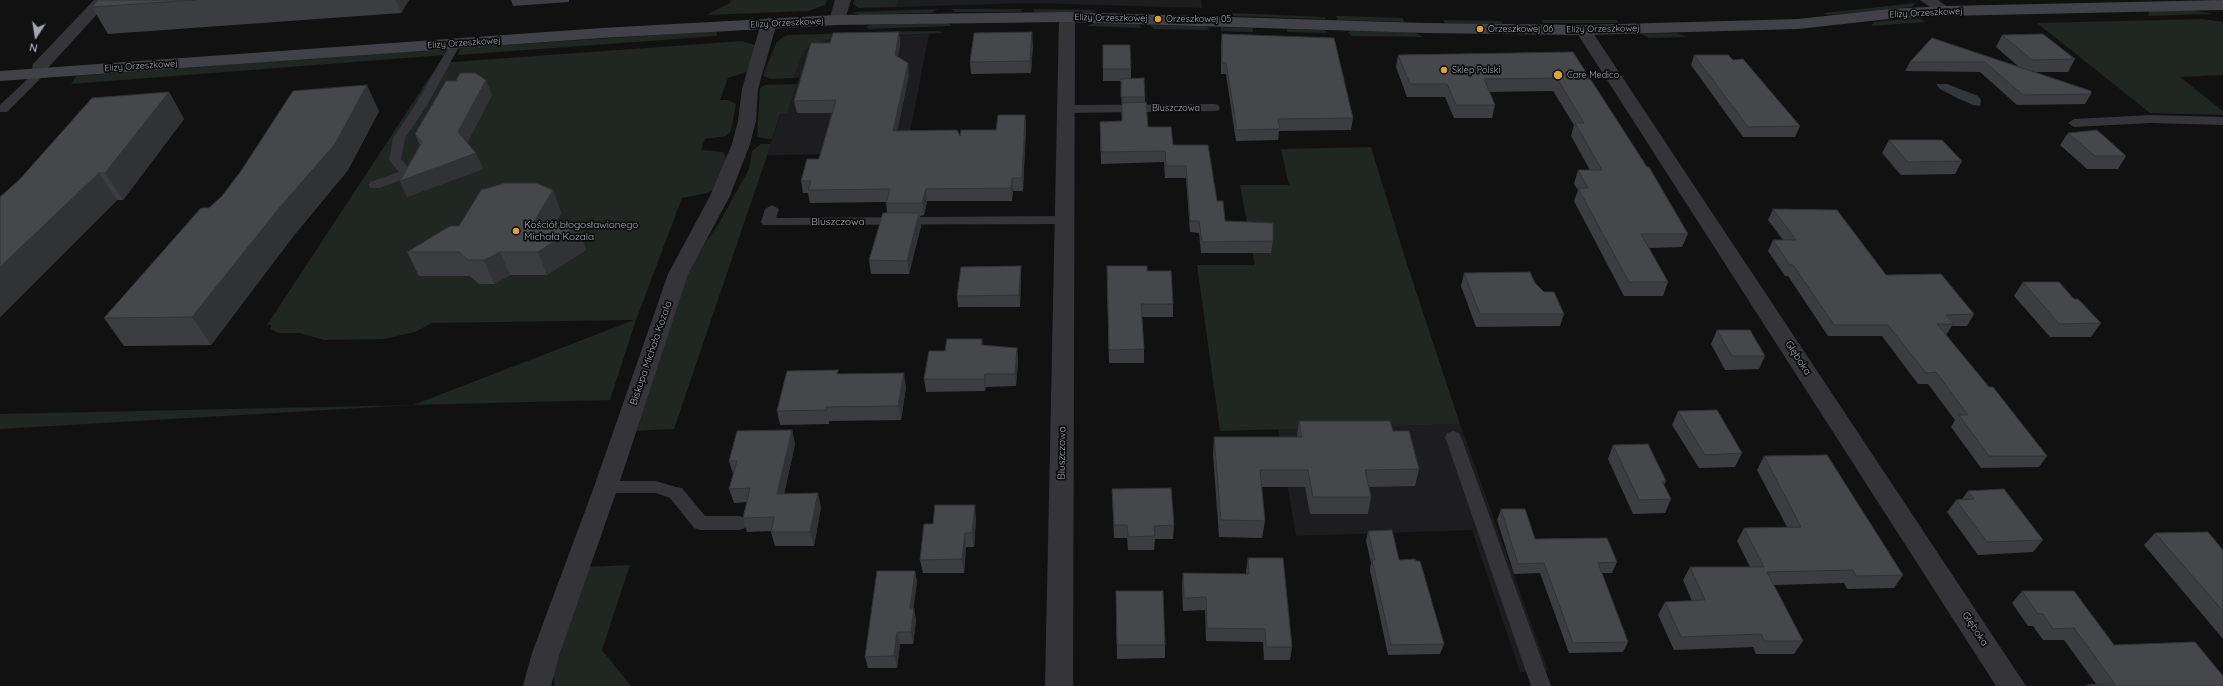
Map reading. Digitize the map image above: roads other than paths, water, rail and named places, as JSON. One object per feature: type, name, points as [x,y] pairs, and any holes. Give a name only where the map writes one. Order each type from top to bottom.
[{"type":"street","points":[[39,74],[39,68],[102,0]]},
{"type":"street","points":[[837,20],[843,0]]},
{"type":"street","points":[[1928,0],[1945,11]]},
{"type":"street","name":"Elizy Orzeszkowej","points":[[0,76],[456,43],[837,20],[960,17],[1067,17],[1433,28],[1583,30],[1798,24],[1889,14],[1945,11],[2221,6]]},
{"type":"street","name":"Bluszczowa","points":[[1059,686],[1067,17]]},
{"type":"street","name":"Biskupa Michała Kozala","points":[[537,686],[546,653],[606,487],[678,274],[720,196],[741,144],[747,121],[750,89],[769,24]]},
{"type":"street","name":"Głęboka","points":[[1583,30],[2012,686]]},
{"type":"lane","points":[[375,185],[407,174],[396,160],[399,138],[420,107],[456,43]]},
{"type":"lane","points":[[3,109],[39,74]]},
{"type":"lane","name":"Bluszczowa","points":[[1066,109],[1214,108]]},
{"type":"lane","points":[[2074,123],[2144,119],[2223,120]]},
{"type":"lane","name":"Bluszczowa","points":[[772,210],[768,222],[1064,220]]},
{"type":"lane","points":[[1452,437],[1541,686]]},
{"type":"lane","points":[[606,487],[656,487],[676,493],[700,523],[739,523]]},
{"type":"place","name":"Orzeszkowej 05","points":[[1158,19]]},
{"type":"place","name":"Orzeszkowej 06","points":[[1480,29]]},
{"type":"place","name":"Sklep Polski","points":[[1444,70]]},
{"type":"place","name":"Care Medico","points":[[1558,75]]},
{"type":"place","name":"Kościół błogosławionego Michała Kozala","points":[[516,231]]}]
